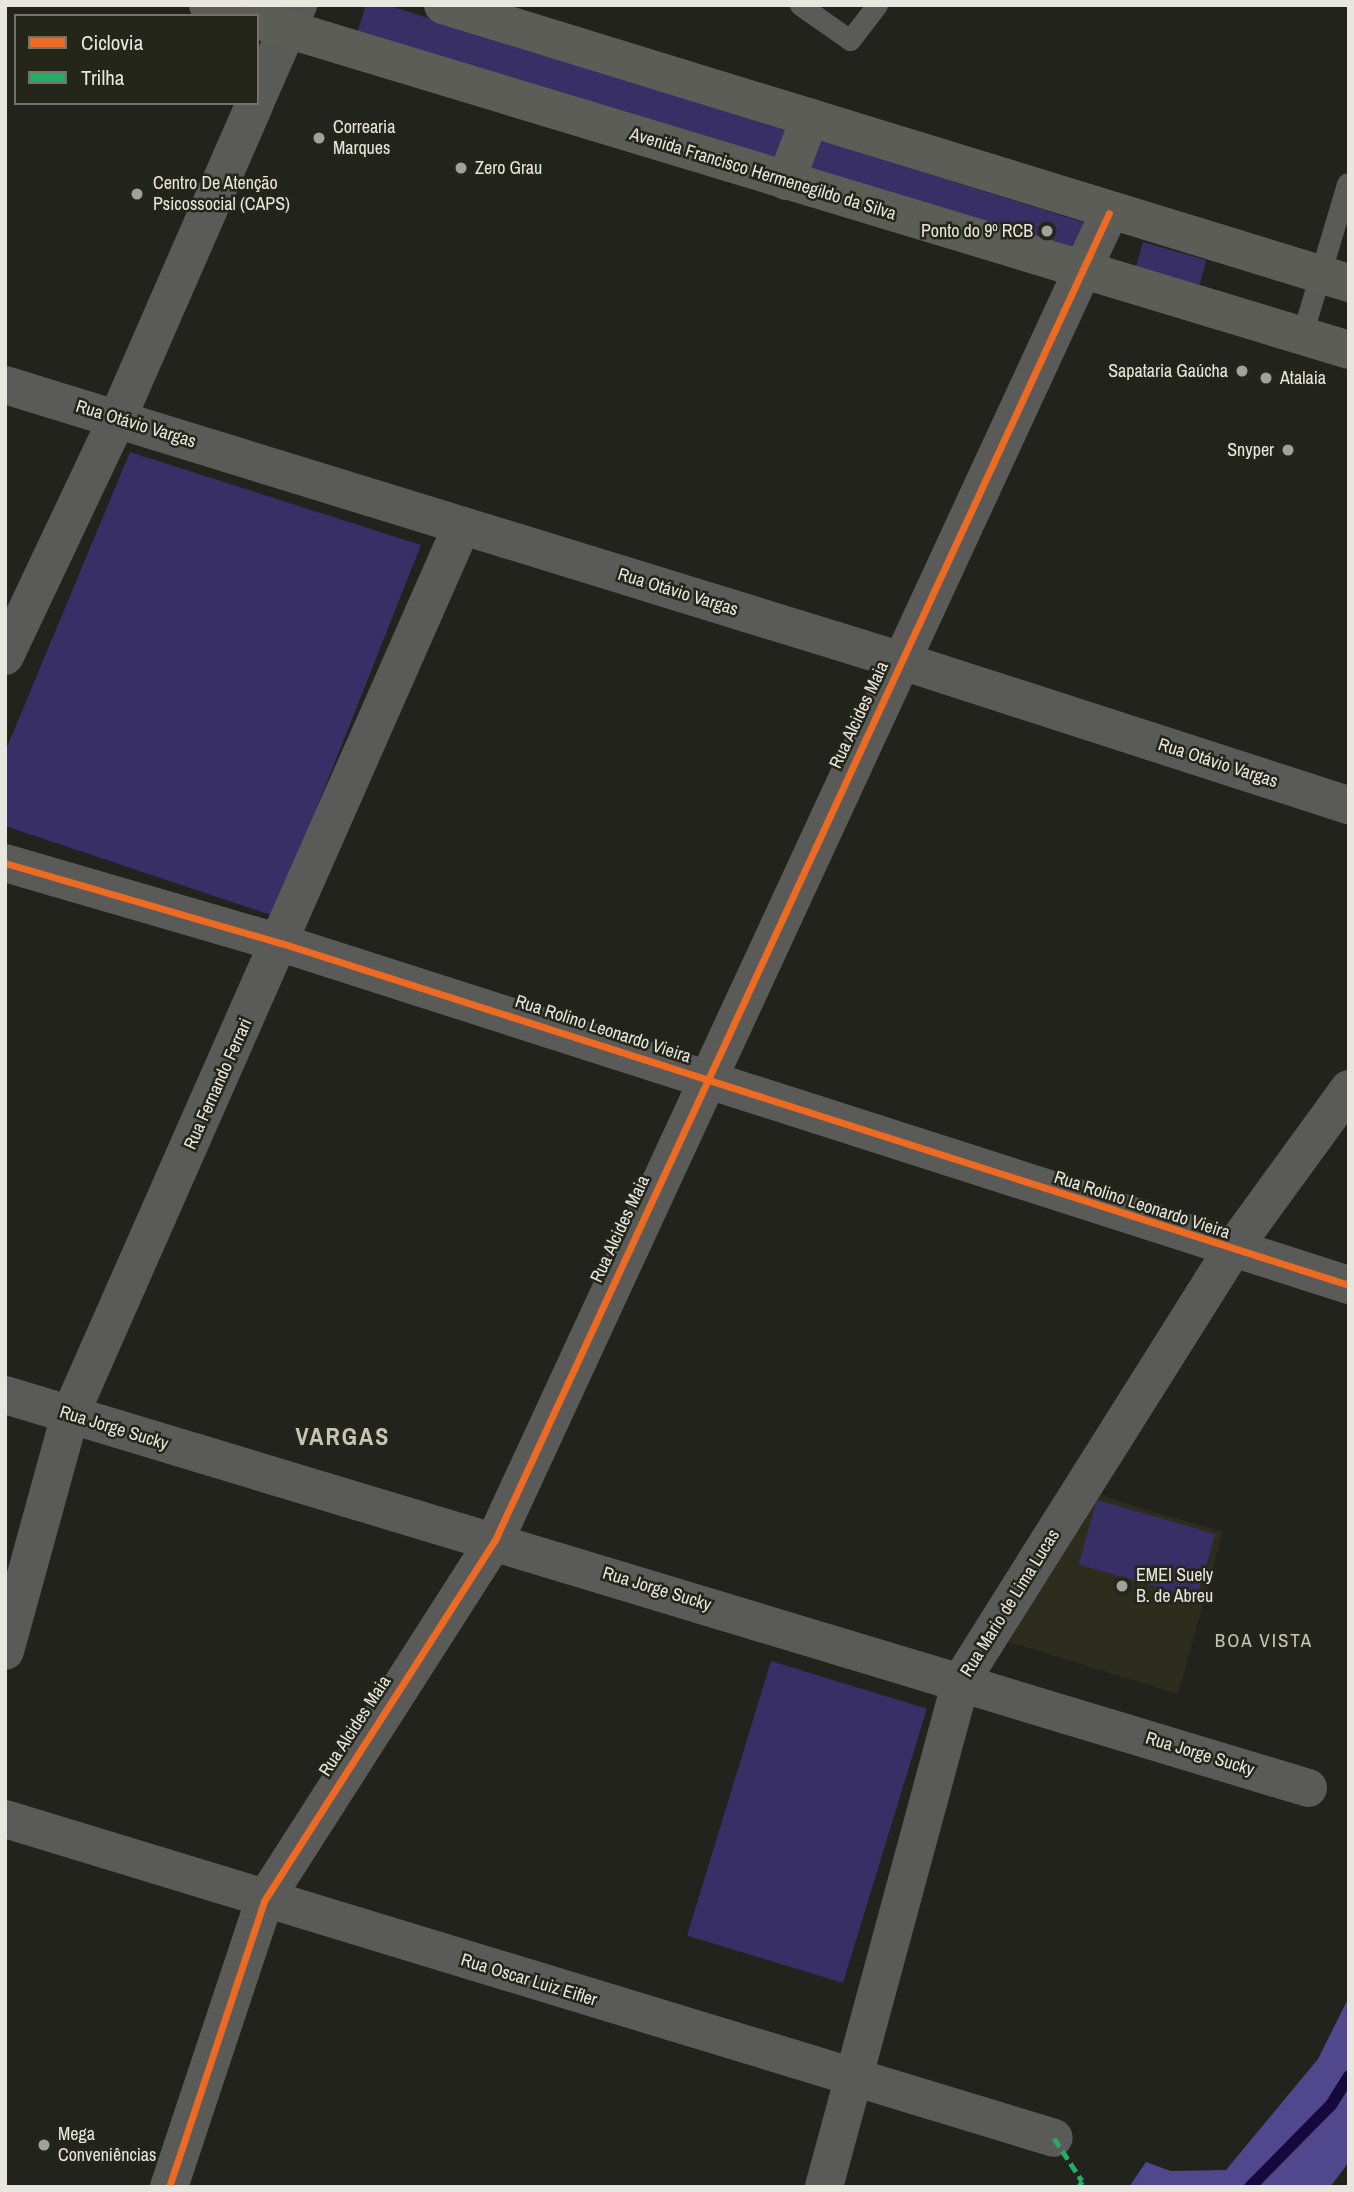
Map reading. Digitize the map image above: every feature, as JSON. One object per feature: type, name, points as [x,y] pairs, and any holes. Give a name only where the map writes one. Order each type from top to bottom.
[{"type":"main road","points":[[208,5],[236,14]]},
{"type":"main road","points":[[443,5],[503,14],[1109,213],[1334,278]]},
{"type":"main road","name":"Avenida Francisco Hermenegildo da Silva","points":[[281,18],[786,181],[1349,350]]},
{"type":"main road","points":[[786,181],[810,117]]},
{"type":"street","points":[[259,91],[281,18]]},
{"type":"street","points":[[5,656],[118,417],[254,105]]},
{"type":"street","name":"Rua Alcides Maia","points":[[169,2187],[264,1901],[495,1540],[1109,213]]},
{"type":"street","name":"Rua Otávio Vargas","points":[[5,385],[118,417],[462,526],[902,660],[1349,805]]},
{"type":"street","name":"Rua Fernando Ferrari","points":[[5,1651],[70,1415],[281,943],[462,526]]},
{"type":"street","name":"Rua Rolino Leonardo Vieira","points":[[5,863],[281,943],[1232,1250],[1349,1285]]},
{"type":"street","name":"Rua Mario de Lima Lucas","points":[[824,2187],[961,1681],[1232,1250],[1349,1089]]},
{"type":"street","name":"Rua Jorge Sucky","points":[[5,1395],[495,1540],[1308,1787]]},
{"type":"street","name":"Rua Oscar Luiz Eifler","points":[[5,1819],[264,1901],[1054,2138]]},
{"type":"lane","points":[[800,5],[850,40],[877,5]]},
{"type":"lane","points":[[1302,335],[1334,278],[1347,184]]},
{"type":"shaded area","points":[[366,5],[387,5],[1086,223],[1075,260],[356,36]]},
{"type":"shaded area","points":[[1143,242],[1206,260],[1197,292],[1134,274]]},
{"type":"shaded area","points":[[130,452],[421,545],[274,916],[5,826],[5,752]]},
{"type":"shaded area","name":"EMEI Suely B. de Abreu","points":[[1091,1493],[1223,1532],[1178,1694],[1003,1640]]},
{"type":"shaded area","points":[[1097,1500],[1215,1534],[1197,1598],[1079,1564]]},
{"type":"shaded area","points":[[771,1661],[927,1709],[843,1983],[687,1935]]},
{"type":"shaded area","points":[[1349,1997],[1349,2162],[1330,2187],[1129,2187],[1146,2162],[1171,2171],[1226,2170],[1318,2059]]},
{"type":"waterway","points":[[1250,2187],[1331,2105],[1349,2076]]},
{"type":"marked path","points":[[1054,2138],[1082,2181],[1079,2187]]},
{"type":"cycle path","points":[[169,2187],[264,1901],[495,1540],[1109,213]]},
{"type":"cycle path","points":[[5,863],[281,943],[1349,1285]]},
{"type":"place","name":"Correaria Marques","points":[[319,138]]},
{"type":"place","name":"Zero Grau","points":[[461,168]]},
{"type":"place","name":"Centro De Atenção Psicossocial (CAPS)","points":[[137,194]]},
{"type":"place","name":"Ponto do 9º RCB","points":[[1047,231]]},
{"type":"place","name":"Sapataria Gaúcha","points":[[1242,371]]},
{"type":"place","name":"Atalaia","points":[[1266,378]]},
{"type":"place","name":"Snyper","points":[[1288,450]]},
{"type":"place","name":"EMEI Suely B. de Abreu","points":[[1122,1586]]},
{"type":"place","name":"Mega Conveniências","points":[[44,2145]]},
{"type":"district","name":"VARGAS","points":[[343,1437]]},
{"type":"district","name":"BOA VISTA","points":[[1264,1641]]}]
